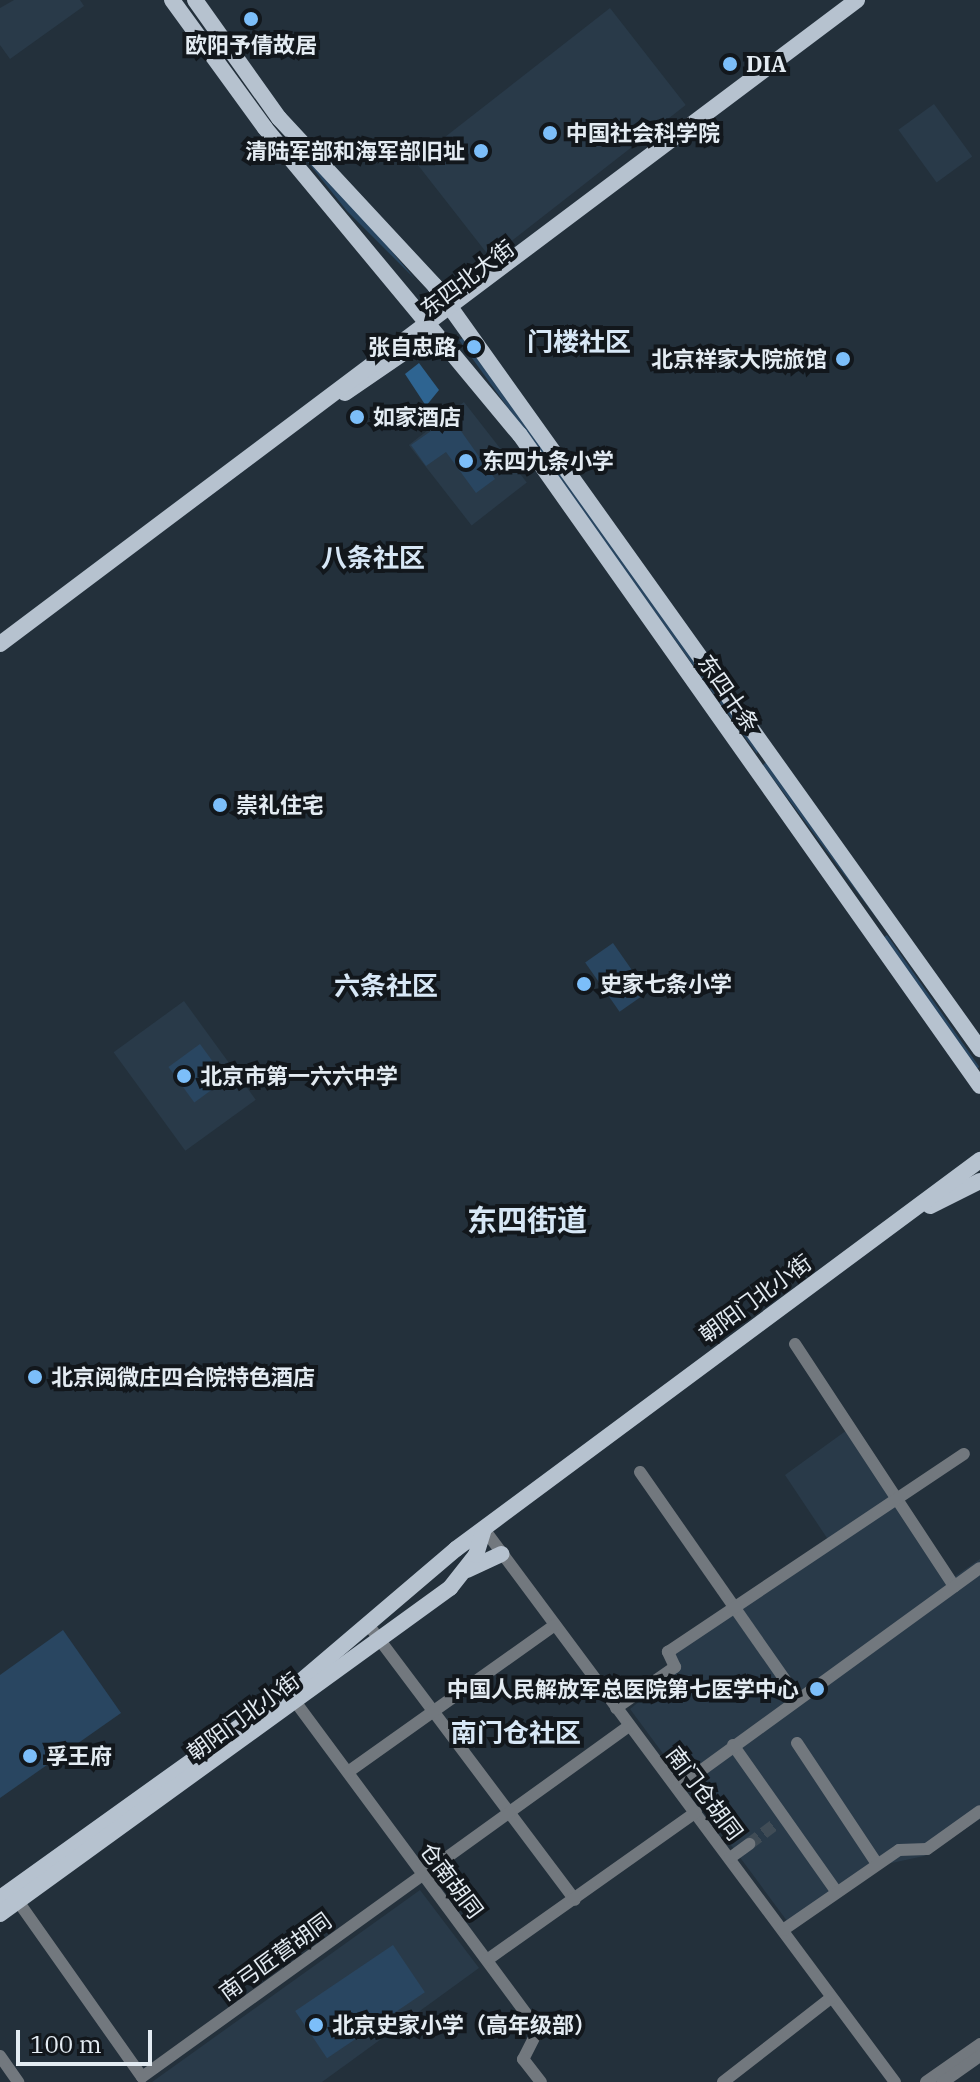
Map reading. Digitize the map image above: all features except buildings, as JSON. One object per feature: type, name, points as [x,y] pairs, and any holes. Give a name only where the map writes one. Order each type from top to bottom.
[{"type":"main road","points":[[172,0],[265,128],[434,323]]},
{"type":"main road","points":[[195,0],[279,118],[452,310]]},
{"type":"main road","name":"东四北大街","points":[[0,644],[452,310],[857,0]]},
{"type":"main road","name":"东四十条","points":[[452,310],[980,1049]]},
{"type":"main road","name":"东四十条","points":[[434,323],[980,1086]]},
{"type":"main road","name":"朝阳门北小街","points":[[9,1897],[297,1704],[376,1634],[403,1591],[980,1160]]},
{"type":"main road","name":"朝阳门北小街","points":[[900,1219],[980,1181]]},
{"type":"main road","name":"朝阳门北小街","points":[[0,1914],[9,1897],[466,1570],[484,1529]]},
{"type":"main road","points":[[466,1570],[502,1554]]},
{"type":"street","points":[[795,1344],[954,1586]]},
{"type":"street","points":[[616,1708],[675,1667],[668,1652],[964,1454]]},
{"type":"street","points":[[640,1472],[797,1697]]},
{"type":"street","name":"南门仓胡同","points":[[484,1529],[895,2082]]},
{"type":"street","points":[[677,1788],[797,1697],[980,1568]]},
{"type":"street","points":[[348,1772],[555,1625]]},
{"type":"street","points":[[376,1634],[575,1900]]},
{"type":"street","name":"仓南胡同","points":[[297,1704],[538,2030],[523,2059],[541,2082]]},
{"type":"street","points":[[422,1874],[629,1726]]},
{"type":"street","points":[[797,1743],[877,1864]]},
{"type":"street","points":[[733,1745],[780,1821],[836,1891]]},
{"type":"street","points":[[783,1930],[899,1850],[927,1849],[980,1811]]},
{"type":"street","points":[[487,1960],[696,1812]]},
{"type":"street","points":[[730,1858],[749,1844]]},
{"type":"street","name":"南弓匠营胡同","points":[[9,1897],[142,2077],[422,1874]]},
{"type":"street","points":[[723,2082],[831,1998]]},
{"type":"street","points":[[926,2082],[980,2044]]},
{"type":"street","points":[[0,2056],[18,2082]]},
{"type":"street","points":[[943,2082],[980,2056]]},
{"type":"shaded area","points":[[14,0],[80,0],[84,6],[10,59],[0,45],[0,8]]},
{"type":"shaded area","name":"中国社会科学院","points":[[610,8],[686,105],[490,258],[415,161]]},
{"type":"shaded area","points":[[934,104],[972,157],[937,182],[898,130]]},
{"type":"shaded area","points":[[299,151],[359,212],[415,279],[347,211]]},
{"type":"shaded area","points":[[463,338],[758,750],[757,754],[459,340]]},
{"type":"shaded area","points":[[419,363],[439,390],[426,406],[405,374]]},
{"type":"shaded area","name":"东四九条小学","points":[[464,402],[527,482],[472,525],[409,445]]},
{"type":"shaded area","points":[[451,417],[495,479],[476,493],[446,452],[426,466],[411,445]]},
{"type":"shaded area","points":[[766,762],[883,927],[763,765]]},
{"type":"shaded area","points":[[887,935],[979,1067],[976,1069],[884,937]]},
{"type":"shaded area","points":[[613,943],[647,992],[620,1012],[585,963]]},
{"type":"shaded area","name":"北京市第一六六中学","points":[[184,1001],[256,1100],[185,1151],[114,1052]]},
{"type":"shaded area","points":[[200,1044],[226,1080],[194,1103],[168,1067]]},
{"type":"shaded area","name":"中国人民解放军总医院第七医学中心","points":[[847,1430],[947,1582],[980,1559],[980,1819],[924,1856],[887,1864],[793,1929],[630,1709],[679,1669],[674,1654],[833,1547],[785,1475]]},
{"type":"shaded area","name":"孚王府","points":[[63,1630],[121,1713],[0,1798],[0,1675]]},
{"type":"shaded area","name":"北京史家小学（高年级部）","points":[[420,1890],[479,1968],[322,2082],[152,2082]]},
{"type":"shaded area","points":[[393,1945],[425,1992],[327,2058],[295,2011]]},
{"type":"tunnel","points":[[749,1844],[777,1823]]},
{"type":"place","name":"欧阳予倩故居","points":[[251,19]]},
{"type":"place","name":"DIA","points":[[730,64]]},
{"type":"place","name":"中国社会科学院","points":[[550,133]]},
{"type":"place","name":"清陆军部和海军部旧址","points":[[481,151]]},
{"type":"place","name":"张自忠路","points":[[474,347]]},
{"type":"place","name":"北京祥家大院旅馆","points":[[843,359]]},
{"type":"place","name":"如家酒店","points":[[357,417]]},
{"type":"place","name":"东四九条小学","points":[[466,461]]},
{"type":"place","name":"崇礼住宅","points":[[220,805]]},
{"type":"place","name":"史家七条小学","points":[[584,984]]},
{"type":"place","name":"北京市第一六六中学","points":[[184,1076]]},
{"type":"place","name":"北京阅微庄四合院特色酒店","points":[[35,1377]]},
{"type":"place","name":"中国人民解放军总医院第七医学中心","points":[[817,1689]]},
{"type":"place","name":"孚王府","points":[[30,1756]]},
{"type":"place","name":"北京史家小学（高年级部）","points":[[316,2025]]},
{"type":"district","name":"门楼社区","points":[[579,342]]},
{"type":"district","name":"八条社区","points":[[373,558]]},
{"type":"district","name":"六条社区","points":[[386,986]]},
{"type":"district","name":"东四街道","points":[[527,1220]]},
{"type":"district","name":"南门仓社区","points":[[516,1733]]}]
